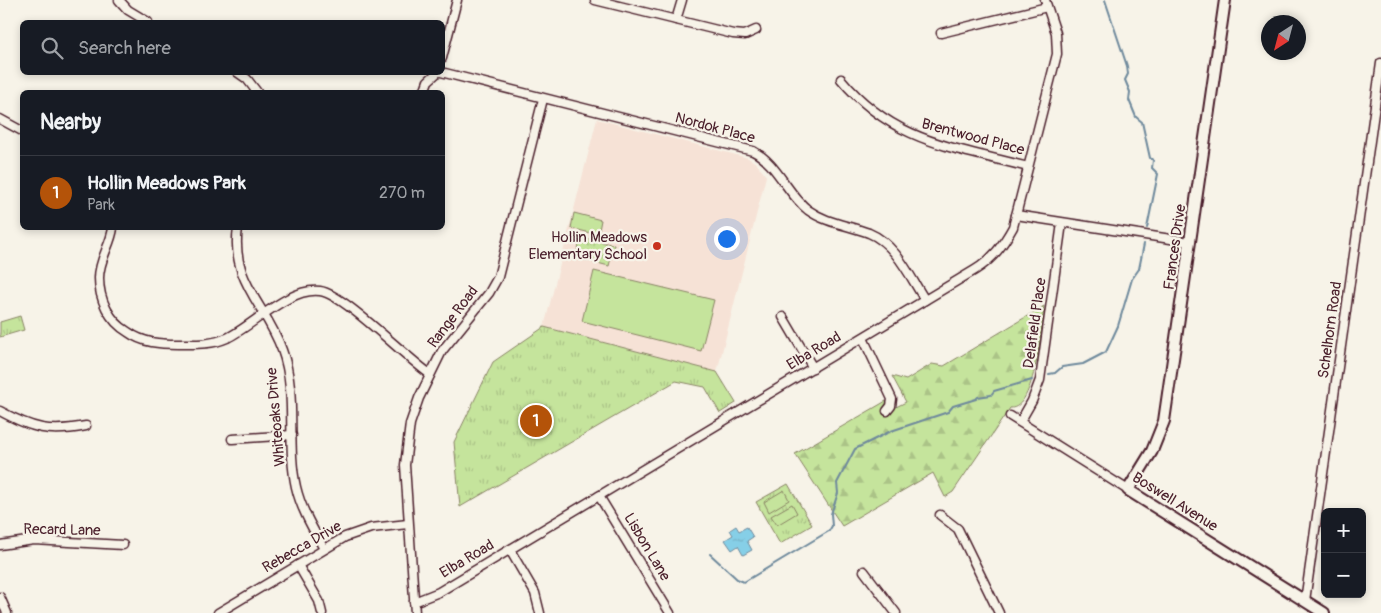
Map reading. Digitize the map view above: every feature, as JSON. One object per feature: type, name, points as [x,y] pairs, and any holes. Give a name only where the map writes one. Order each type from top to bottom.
[{"type":"street","points":[[119,0],[137,20]]},
{"type":"street","points":[[445,46],[457,0]]},
{"type":"street","points":[[596,0],[733,34],[745,35],[756,30]]},
{"type":"street","points":[[676,20],[682,0]]},
{"type":"street","name":"Frances Drive","points":[[1128,490],[1152,451],[1164,421],[1225,0]]},
{"type":"street","points":[[941,33],[1046,3]]},
{"type":"street","name":"Elba Road","points":[[414,602],[439,592],[510,550],[863,338],[992,258],[1005,241],[1016,215],[1057,54],[1056,33],[1046,3]]},
{"type":"street","name":"Schelhorn Road","points":[[1305,601],[1381,63]]},
{"type":"street","name":"Nordok Place","points":[[445,73],[759,154],[795,198],[808,210],[830,222],[870,234],[885,243],[925,300]]},
{"type":"street","points":[[241,75],[251,83],[256,90]]},
{"type":"street","points":[[425,90],[428,81],[436,75]]},
{"type":"street","name":"Brentwood Place","points":[[841,80],[879,115],[912,135],[940,145],[1028,167]]},
{"type":"street","name":"Range Road","points":[[415,613],[405,465],[407,440],[415,409],[430,374],[450,338],[488,293],[498,278],[543,99]]},
{"type":"street","points":[[0,119],[20,130]]},
{"type":"street","points":[[1016,215],[1190,242]]},
{"type":"street","name":"Delafield Place","points":[[1020,422],[1032,401],[1040,380],[1062,223]]},
{"type":"street","points":[[112,230],[101,264],[100,291],[110,315],[129,334],[158,344],[208,343],[225,338],[303,292],[314,291],[327,293],[342,301],[415,364],[430,374]]},
{"type":"street","name":"Whiteoaks Drive","points":[[238,230],[237,252],[243,279],[278,338],[286,361],[294,477],[298,495],[308,521],[324,549]]},
{"type":"street","points":[[783,317],[813,368]]},
{"type":"street","points":[[863,338],[892,399],[891,406],[887,411]]},
{"type":"street","points":[[0,412],[43,430],[61,430],[86,426]]},
{"type":"street","name":"Boswell Avenue","points":[[1010,416],[1324,613]]},
{"type":"street","points":[[232,439],[292,435]]},
{"type":"street","name":"Lisbon Lane","points":[[599,496],[670,613]]},
{"type":"street","points":[[940,515],[958,529],[999,613]]},
{"type":"street","name":"Rebecca Drive","points":[[218,613],[324,549],[362,530],[408,524]]},
{"type":"street","name":"Recard Lane","points":[[0,545],[41,540],[123,546]]},
{"type":"street","points":[[510,550],[535,593],[540,613]]},
{"type":"street","points":[[298,565],[315,593],[322,613]]},
{"type":"street","points":[[864,571],[896,613]]},
{"type":"street","points":[[0,597],[7,613]]},
{"type":"shaded area","name":"Hollin Meadows Elementary School","points":[[597,119],[748,158],[756,163],[766,176],[717,372],[544,327]]},
{"type":"green space","points":[[574,213],[601,220],[598,235],[571,228]]},
{"type":"green space","points":[[581,237],[614,245],[609,266],[576,256]]},
{"type":"green space","points":[[594,271],[714,300],[701,351],[582,321]]},
{"type":"green space","points":[[1044,306],[1036,365],[1026,396],[1019,405],[1010,408],[953,492],[945,497],[933,473],[842,526],[795,454],[886,401],[890,410],[906,402],[892,376],[906,380],[932,364],[944,366]]},
{"type":"green space","points":[[20,316],[24,330],[0,337],[0,322]]},
{"type":"green space","points":[[544,327],[717,372],[736,403],[720,413],[705,387],[676,381],[460,507],[454,442],[493,362]]},
{"type":"green space","points":[[788,484],[812,525],[780,544],[756,502]]},
{"type":"green space","points":[[784,490],[789,500],[769,512],[764,502]]},
{"type":"green space","points":[[792,504],[797,513],[777,525],[771,516]]},
{"type":"water","points":[[736,526],[739,531],[747,527],[753,537],[747,541],[752,550],[743,555],[738,546],[732,550],[725,540],[733,535],[730,530]]},
{"type":"waterway","points":[[1105,0],[1127,66],[1128,74],[1125,80],[1130,92],[1129,100],[1136,117],[1142,122],[1150,158],[1153,160],[1152,168],[1158,174],[1147,228]]},
{"type":"waterway","points":[[1049,374],[1055,373],[1062,367],[1083,364],[1106,352],[1118,326],[1132,279],[1139,269],[1144,244]]},
{"type":"waterway","points":[[710,554],[737,579],[744,582],[829,531],[832,526],[831,514],[838,493],[837,483],[855,449],[891,431],[948,412],[953,406],[1032,380]]},
{"type":"place","name":"Hollin Meadows Elementary School","points":[[657,246]]},
{"type":"place","name":"Hollin Meadows Park","points":[[536,421]]}]
